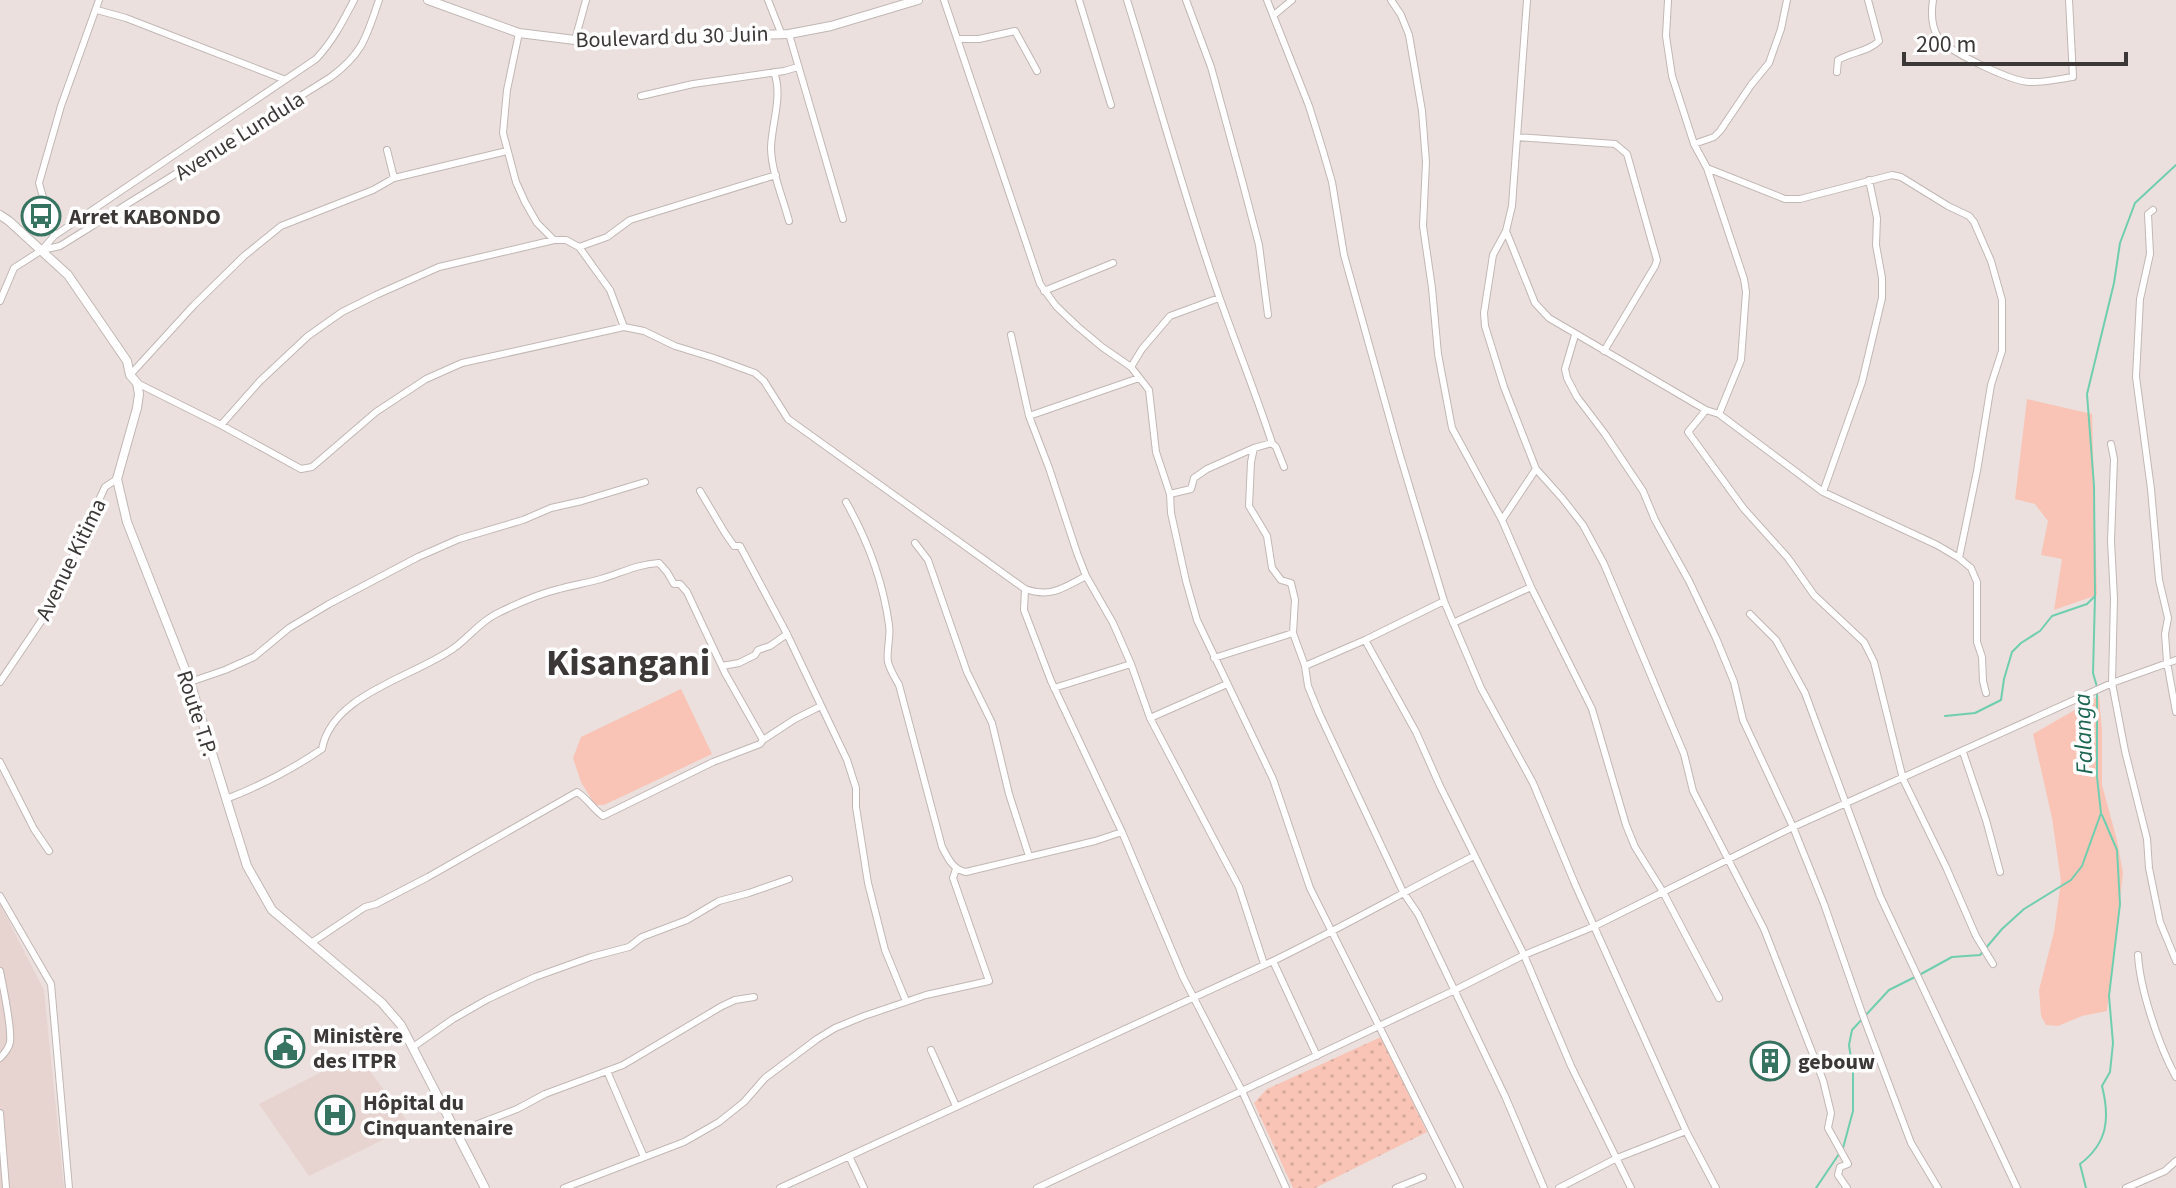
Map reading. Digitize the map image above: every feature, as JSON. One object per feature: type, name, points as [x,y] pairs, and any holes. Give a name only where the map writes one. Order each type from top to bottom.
[{"type":"street","points":[[54,236],[39,183],[61,106],[99,0]]},
{"type":"street","name":"Avenue Lundula","points":[[42,250],[54,236],[316,59],[326,49],[354,0]]},
{"type":"street","name":"Avenue Lundula","points":[[42,250],[60,246],[349,64],[365,41],[379,0]]},
{"type":"street","name":"Boulevard du 30 Juin","points":[[428,0],[519,33],[575,40],[785,34],[831,26],[918,0]]},
{"type":"street","points":[[575,40],[586,0]]},
{"type":"street","points":[[768,0],[798,67],[843,219]]},
{"type":"street","points":[[944,0],[1040,284],[1077,326],[1131,367],[1149,390],[1156,452],[1170,494],[1171,513],[1197,620],[1273,779],[1300,863],[1331,932],[1460,1188]]},
{"type":"street","points":[[1079,0],[1111,105]]},
{"type":"street","points":[[1127,0],[1219,298],[1272,443],[1284,467]]},
{"type":"street","points":[[1186,0],[1211,67],[1259,245],[1268,315]]},
{"type":"street","points":[[1267,0],[1309,106],[1323,151],[1332,182],[1344,255],[1444,601],[1481,688],[1533,783],[1686,1131],[1716,1188]]},
{"type":"street","points":[[1274,15],[1292,0]]},
{"type":"street","points":[[1391,0],[1409,35],[1422,111],[1426,162],[1423,226],[1438,354],[1452,428],[1502,520],[1531,587],[1592,709],[1635,847],[1663,892],[1719,998]]},
{"type":"street","points":[[1527,0],[1512,206],[1506,231],[1493,255],[1485,326],[1504,387],[1536,469],[1583,525],[1604,564],[1684,754],[1693,791],[1764,929],[1823,1080],[1831,1113],[1828,1128],[1848,1164],[1840,1167],[1838,1175],[1847,1188]]},
{"type":"street","points":[[1668,0],[1666,36],[1672,76],[1694,144],[1707,168],[1746,292],[1741,360],[1719,414]]},
{"type":"street","points":[[1694,144],[1714,137],[1720,131],[1769,63],[1787,0]]},
{"type":"street","points":[[1837,72],[1838,60],[1872,47],[1879,41],[1868,0]]},
{"type":"street","points":[[1933,0],[1933,25],[1939,39],[1953,52],[2027,82],[2073,77],[2069,0]]},
{"type":"street","points":[[97,10],[126,18],[283,79]]},
{"type":"street","points":[[958,39],[979,39],[1015,31],[1037,71]]},
{"type":"street","points":[[519,33],[507,90],[503,133],[516,182],[525,202],[537,223],[554,240]]},
{"type":"street","points":[[641,96],[798,67]]},
{"type":"street","points":[[774,72],[777,79],[777,108],[771,149],[789,221]]},
{"type":"street","points":[[1517,137],[1615,144],[1627,154],[1657,260],[1604,351]]},
{"type":"street","points":[[387,150],[394,178]]},
{"type":"street","points":[[130,375],[194,305],[262,240],[281,226],[362,195],[394,178],[507,151]]},
{"type":"street","points":[[1707,168],[1785,199],[1800,199],[1892,175],[1901,177],[1969,216],[1991,261],[2002,300],[2002,351],[1991,385],[1959,558]]},
{"type":"street","points":[[579,247],[607,237],[630,220],[776,175]]},
{"type":"street","points":[[1823,492],[1862,382],[1882,298],[1876,245],[1877,218],[1869,180]]},
{"type":"street","points":[[2153,210],[2148,214],[2150,254],[2140,299],[2136,377],[2159,580],[2168,618],[2165,634],[2167,662],[2176,712]]},
{"type":"street","points":[[0,215],[68,275],[99,317],[137,383],[301,469],[312,467],[376,412],[426,379],[462,363],[624,327],[644,331],[675,346],[755,373],[764,381],[788,419],[1025,589],[1048,594],[1086,576]]},
{"type":"street","points":[[1506,231],[1535,303],[1549,318],[1706,410],[1719,414],[1823,492],[1937,545],[1971,568],[1977,582],[1977,642],[1986,693]]},
{"type":"street","points":[[221,425],[260,381],[308,336],[342,312],[439,267],[554,240],[566,240],[579,247],[610,290],[624,327]]},
{"type":"street","points":[[0,301],[14,268],[42,250]]},
{"type":"street","points":[[1044,291],[1113,263]]},
{"type":"street","points":[[1131,367],[1170,316],[1219,298]]},
{"type":"street","points":[[1011,335],[1029,416],[1086,576],[1113,623],[1150,718],[1239,887],[1264,964]]},
{"type":"street","points":[[1575,335],[1565,369],[1567,378],[1643,491],[1655,520],[1689,581],[1734,682],[1743,720],[1793,827],[1824,904],[1911,1143],[1938,1188]]},
{"type":"street","points":[[1029,416],[1139,378]]},
{"type":"street","name":"Route T.P.","points":[[137,383],[137,408],[117,479],[127,522],[190,682],[247,866],[272,910],[382,1003],[401,1025],[485,1188]]},
{"type":"street","points":[[1706,410],[1688,432],[1744,509],[1788,558],[1814,595],[1864,642],[1874,662],[1903,779],[1982,947],[1993,964]]},
{"type":"street","points":[[1170,494],[1191,489],[1194,478],[1207,469],[1272,443]]},
{"type":"street","points":[[2111,444],[2114,459],[2112,683],[2147,839],[2149,868],[2160,922],[2176,961]]},
{"type":"street","points":[[1254,448],[1249,506],[1267,536],[1272,568],[1281,580],[1291,583],[1295,600],[1293,633],[1305,666],[1308,686],[1403,892],[1418,914],[1505,1096],[1544,1188]]},
{"type":"street","points":[[1502,520],[1536,469]]},
{"type":"street","name":"Avenue Kitima","points":[[0,682],[48,611],[105,487],[117,479]]},
{"type":"street","points":[[190,682],[254,657],[289,628],[329,604],[445,545],[551,508],[645,482]]},
{"type":"street","points":[[700,491],[734,546],[740,546],[748,558],[847,760],[856,788],[868,883],[885,950],[906,1001]]},
{"type":"street","points":[[846,502],[880,577],[890,628],[889,667],[899,685],[942,847],[956,869],[966,872],[1122,832]]},
{"type":"street","points":[[915,543],[928,560],[967,672],[992,723],[1009,794],[1029,856]]},
{"type":"street","points":[[226,799],[293,769],[322,749],[324,739],[340,715],[370,692],[455,648],[487,619],[557,589],[600,580],[644,564],[659,563],[674,584],[680,584],[687,592],[722,666],[763,740]]},
{"type":"street","points":[[1453,623],[1531,587]]},
{"type":"street","points":[[1025,589],[1024,610],[1054,688],[1122,832],[1193,997],[1242,1091],[1286,1188]]},
{"type":"street","points":[[1305,666],[1444,601]]},
{"type":"street","points":[[1750,614],[1776,640],[1805,693],[1880,896],[2017,1188]]},
{"type":"street","points":[[1214,658],[1293,633]]},
{"type":"street","points":[[722,666],[739,663],[787,634]]},
{"type":"street","points":[[1365,640],[1416,732],[1524,955],[1571,1066],[1631,1188]]},
{"type":"street","points":[[1037,1188],[1524,955],[1595,926],[1793,827],[2112,683],[2176,660]]},
{"type":"street","points":[[1054,688],[1131,664]]},
{"type":"street","points":[[1150,718],[1227,684]]},
{"type":"street","points":[[311,943],[365,907],[428,877],[577,792],[603,816],[713,762],[760,744],[795,719],[821,706]]},
{"type":"street","points":[[1963,752],[2000,872]]},
{"type":"street","points":[[0,762],[34,829],[49,851]]},
{"type":"street","points":[[780,1188],[1273,961],[1474,856]]},
{"type":"street","points":[[564,1188],[684,1142],[719,1122],[744,1102],[765,1078],[817,1039],[864,1016],[906,1001],[989,981],[953,878],[956,869]]},
{"type":"street","points":[[413,1047],[453,1019],[535,977],[629,947],[642,937],[687,920],[719,901],[789,879]]},
{"type":"street","points":[[0,896],[51,984],[69,1188]]},
{"type":"street","points":[[2138,955],[2139,972],[2149,1008],[2176,1077]]},
{"type":"street","points":[[1273,961],[1317,1056]]},
{"type":"street","points":[[0,971],[10,1042],[0,1058]]},
{"type":"street","points":[[457,1132],[623,1065],[722,1006],[754,997]]},
{"type":"street","points":[[931,1050],[956,1106]]},
{"type":"street","points":[[607,1071],[644,1157]]},
{"type":"street","points":[[0,1113],[6,1188]]},
{"type":"street","points":[[1559,1188],[1617,1158],[1686,1131]]},
{"type":"street","points":[[849,1156],[864,1188]]},
{"type":"street","points":[[2126,1188],[2165,1171],[2176,1161]]},
{"type":"street","points":[[1396,1188],[1423,1177]]},
{"type":"shaded area","points":[[2027,399],[2092,414],[2097,595],[2054,610],[2062,559],[2041,555],[2048,521],[2035,504],[2015,499]]},
{"type":"shaded area","points":[[681,689],[712,754],[604,805],[595,805],[581,782],[573,758],[581,737]]},
{"type":"shaded area","points":[[2099,696],[2102,785],[2123,873],[2107,1011],[2082,1016],[2058,1026],[2046,1025],[2041,1016],[2039,990],[2054,932],[2061,881],[2052,818],[2033,734]]},
{"type":"shaded area","points":[[0,904],[44,990],[64,1188],[0,1188]]},
{"type":"shaded area","points":[[1381,1037],[1427,1132],[1315,1188],[1293,1188],[1254,1103],[1267,1089]]},
{"type":"shaded area","name":"Hôpital du Cinquantenaire","points":[[357,1054],[411,1126],[309,1176],[259,1104]]},
{"type":"waterway","name":"Falanga","points":[[2097,687],[2093,673],[2094,486],[2087,394],[2114,283],[2120,243],[2135,203],[2176,165]]},
{"type":"waterway","points":[[1945,716],[1975,713],[2001,700],[2012,652],[2040,631],[2052,616],[2087,604],[2095,596]]},
{"type":"waterway","name":"Falanga","points":[[1921,974],[1952,957],[1980,955],[2024,909],[2071,880],[2082,866],[2101,813],[2097,777],[2097,693]]},
{"type":"waterway","points":[[2086,1188],[2080,1164],[2101,1139],[2106,1119],[2102,1086],[2110,1072],[2113,1043],[2109,996],[2120,904],[2117,850],[2102,815]]},
{"type":"waterway","name":"Falanga","points":[[1816,1188],[1843,1148],[1853,1111],[1849,1045],[1852,1030],[1889,990],[1915,977]]},
{"type":"place","name":"Arret KABONDO","points":[[41,216]]},
{"type":"place","name":"Ministère des ITPR","points":[[285,1048]]},
{"type":"place","name":"gebouw","points":[[1770,1061]]},
{"type":"place","name":"Hôpital du Cinquantenaire","points":[[335,1115]]},
{"type":"district","name":"Kisangani","points":[[628,662]]}]
